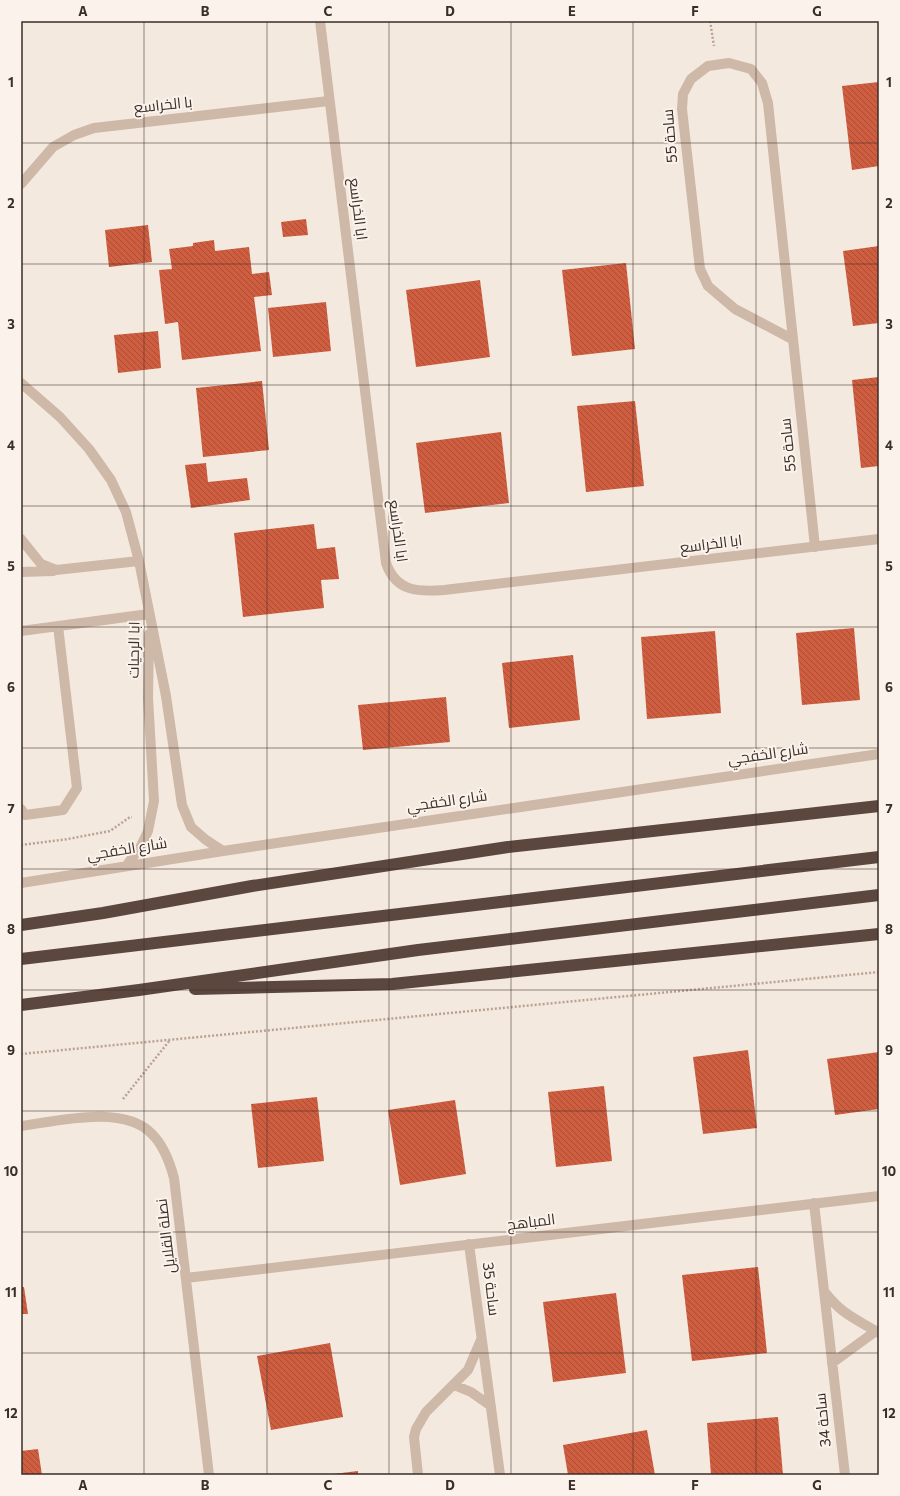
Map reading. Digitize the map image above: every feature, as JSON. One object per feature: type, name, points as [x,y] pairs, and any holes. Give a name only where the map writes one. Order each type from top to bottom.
[{"type":"highway","points":[[21,925],[103,913],[252,886],[508,847],[879,806]]},
{"type":"highway","points":[[21,959],[879,857]]},
{"type":"highway","points":[[21,1005],[139,990],[418,950],[879,895]]},
{"type":"highway","points":[[139,990],[392,984],[879,934]]},
{"type":"street","name":"ابا الخراسع","points":[[320,21],[386,563],[390,573],[397,581],[407,588],[422,592],[879,539]]},
{"type":"street","name":"ساحة 55","points":[[792,339],[731,306],[708,286],[700,269],[682,110],[683,94],[691,79],[708,66],[729,63],[751,69],[762,83],[768,103],[815,547]]},
{"type":"street","name":"با الخراسع","points":[[21,184],[53,147],[74,135],[94,128],[329,101]]},
{"type":"street","points":[[21,383],[60,417],[89,449],[111,480],[126,512],[139,561],[149,614],[21,631]]},
{"type":"street","points":[[21,539],[41,564],[56,570]]},
{"type":"street","points":[[21,572],[56,570],[139,561]]},
{"type":"street","name":"ابا الرحيات","points":[[127,865],[141,846],[148,831],[154,801],[148,698],[149,614]]},
{"type":"street","name":"ابا الرحيات","points":[[149,614],[166,696],[182,804],[191,827],[206,840],[223,851]]},
{"type":"street","points":[[21,809],[25,815],[63,810],[77,788],[58,626]]},
{"type":"street","name":"شارع الخفجي","points":[[21,883],[127,865],[879,754]]},
{"type":"street","name":"نصلة القلايل","points":[[21,1126],[110,1116],[141,1126],[152,1134],[163,1150],[170,1164],[174,1178],[209,1475]]},
{"type":"street","name":"المباهج","points":[[186,1278],[879,1196]]},
{"type":"street","name":"ساحة 34","points":[[814,1203],[845,1475]]},
{"type":"street","name":"ساحة 35","points":[[470,1244],[500,1475]]},
{"type":"street","points":[[823,1290],[833,1303],[845,1313],[878,1332],[832,1362]]},
{"type":"street","name":"ساحة 35","points":[[418,1475],[414,1437],[416,1429],[426,1412],[468,1370],[482,1338]]},
{"type":"street","points":[[454,1385],[471,1392],[491,1406]]},
{"type":"path","points":[[710,21],[716,65]]},
{"type":"path","points":[[21,845],[68,839],[110,831],[130,817],[151,818]]},
{"type":"path","points":[[21,1054],[879,972]]},
{"type":"path","points":[[110,1116],[170,1040]]},
{"type":"building","points":[[879,82],[879,166],[852,170],[842,86]]},
{"type":"building","points":[[306,219],[308,235],[283,237],[281,222]]},
{"type":"building","points":[[148,225],[152,262],[109,267],[105,230]]},
{"type":"building","points":[[214,240],[215,251],[249,247],[252,274],[269,272],[272,295],[254,297],[261,351],[182,360],[178,322],[165,324],[159,270],[172,269],[169,249],[193,246],[193,243]]},
{"type":"building","points":[[879,246],[879,323],[853,326],[843,251]]},
{"type":"building","points":[[626,263],[635,349],[572,356],[562,270]]},
{"type":"building","points":[[480,280],[490,357],[416,367],[406,290]]},
{"type":"building","points":[[326,302],[331,351],[273,357],[268,308]]},
{"type":"building","points":[[158,331],[161,368],[118,373],[114,335]]},
{"type":"building","points":[[879,377],[879,466],[861,468],[852,380]]},
{"type":"building","points":[[262,381],[269,450],[203,457],[196,388]]},
{"type":"building","points":[[635,401],[644,486],[586,492],[577,406]]},
{"type":"building","points":[[501,432],[509,503],[425,513],[416,443]]},
{"type":"building","points":[[206,463],[208,482],[247,478],[250,500],[191,508],[185,465]]},
{"type":"building","points":[[314,524],[317,549],[335,547],[339,579],[321,580],[324,608],[243,617],[234,533]]},
{"type":"building","points":[[854,628],[860,700],[802,705],[796,633]]},
{"type":"building","points":[[715,631],[721,713],[647,719],[641,637]]},
{"type":"building","points":[[573,655],[580,720],[509,728],[502,663]]},
{"type":"building","points":[[446,697],[450,742],[363,750],[358,705]]},
{"type":"building","points":[[748,1050],[757,1128],[703,1134],[693,1057]]},
{"type":"building","points":[[879,1052],[879,1109],[835,1115],[827,1059]]},
{"type":"building","points":[[604,1086],[612,1161],[556,1167],[548,1092]]},
{"type":"building","points":[[317,1097],[324,1161],[258,1168],[251,1104]]},
{"type":"building","points":[[455,1100],[466,1174],[400,1185],[388,1110]]},
{"type":"building","points":[[758,1267],[767,1353],[692,1361],[682,1275]]},
{"type":"building","points":[[21,1287],[24,1287],[28,1314],[21,1314]]},
{"type":"building","points":[[616,1293],[626,1373],[553,1382],[543,1302]]},
{"type":"building","points":[[330,1343],[343,1417],[271,1430],[257,1356]]},
{"type":"building","points":[[778,1417],[783,1475],[711,1475],[707,1423]]},
{"type":"building","points":[[647,1430],[655,1475],[568,1475],[563,1445]]},
{"type":"building","points":[[38,1449],[42,1475],[21,1475],[21,1451]]},
{"type":"building","points":[[358,1471],[358,1475],[333,1474]]}]
